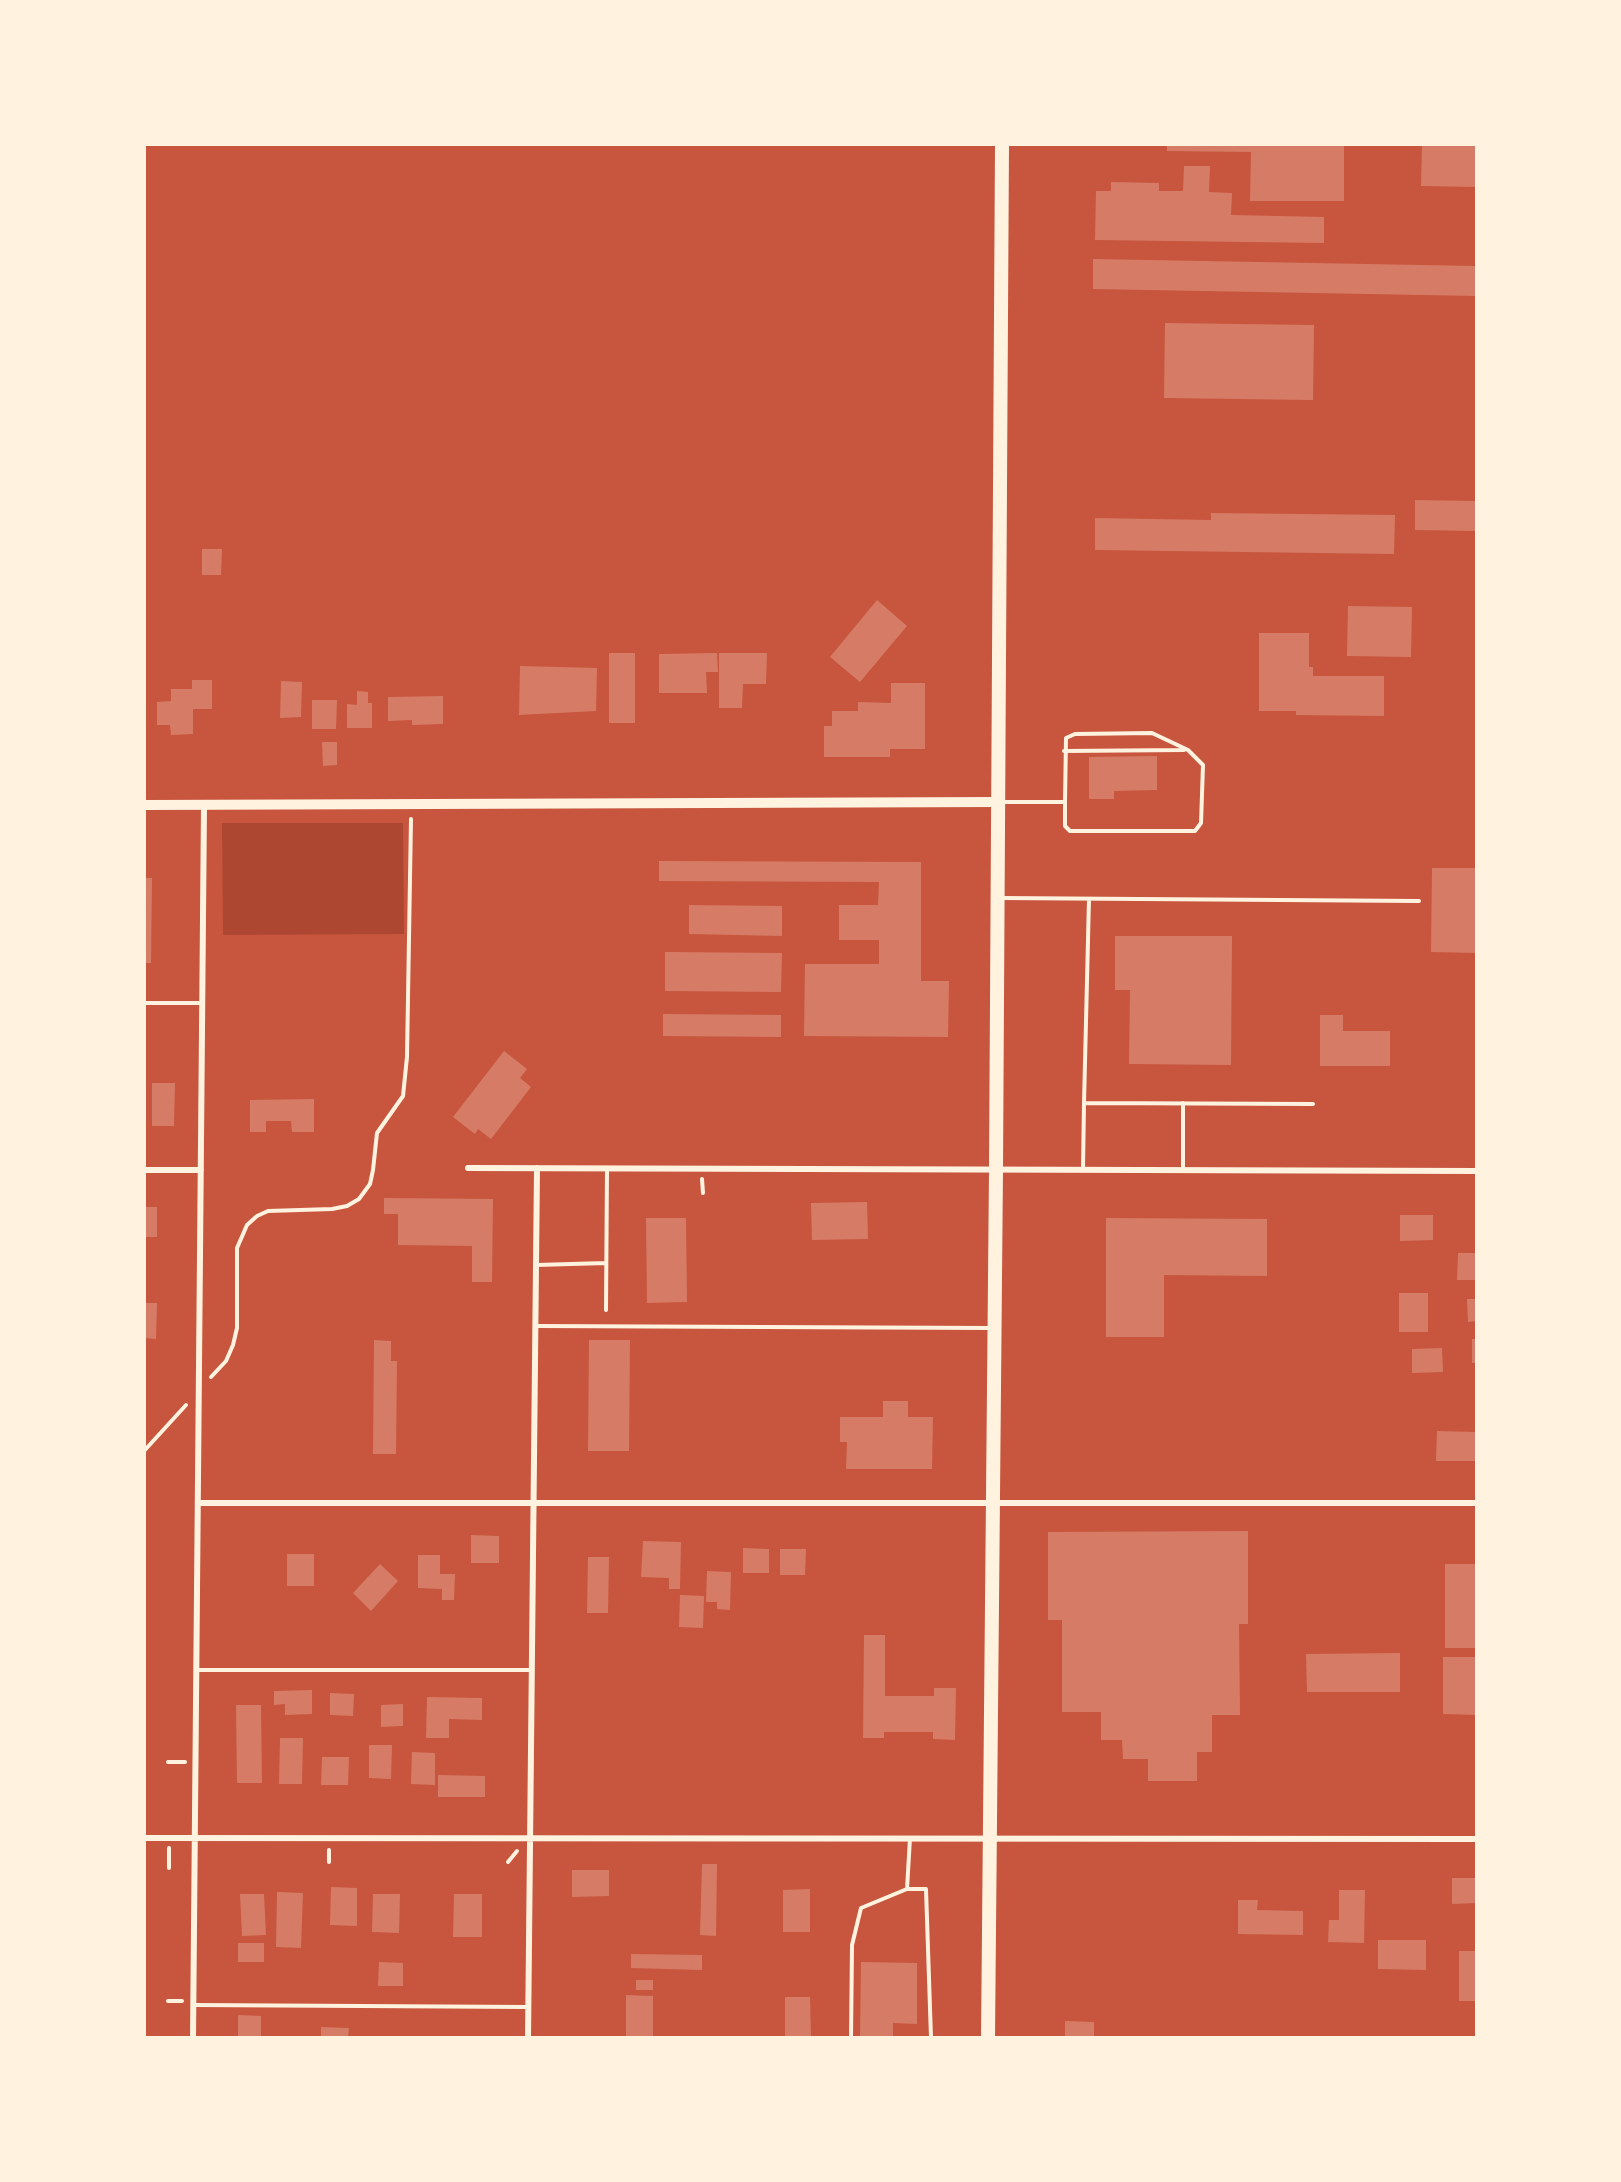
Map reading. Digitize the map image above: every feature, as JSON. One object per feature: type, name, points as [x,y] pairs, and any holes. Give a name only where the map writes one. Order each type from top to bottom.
[{"type":"highway","points":[[988,2038],[999,802],[1002,144]]},
{"type":"street","points":[[144,805],[999,802]]},
{"type":"street","points":[[193,2038],[204,805]]},
{"type":"street","points":[[468,1168],[1477,1171]]},
{"type":"street","points":[[528,2038],[537,1168]]},
{"type":"street","points":[[144,1170],[201,1170]]},
{"type":"street","points":[[198,1503],[1477,1503]]},
{"type":"street","points":[[144,1838],[1477,1839]]},
{"type":"lane","points":[[1152,733],[1188,750],[1203,765],[1201,823],[1195,831],[1070,831],[1065,826],[1064,751],[1066,738],[1075,734],[1152,733]]},
{"type":"lane","points":[[1064,751],[1188,750]]},
{"type":"lane","points":[[999,802],[1065,802]]},
{"type":"lane","points":[[998,898],[1419,901]]},
{"type":"lane","points":[[1083,1169],[1089,899]]},
{"type":"lane","points":[[144,1003],[202,1003]]},
{"type":"lane","points":[[1084,1103],[1313,1104]]},
{"type":"lane","points":[[1183,1103],[1183,1170]]},
{"type":"lane","points":[[606,1310],[607,1169]]},
{"type":"lane","points":[[536,1264],[606,1263]]},
{"type":"lane","points":[[536,1326],[995,1328]]},
{"type":"lane","points":[[196,1670],[531,1670]]},
{"type":"lane","points":[[907,1889],[910,1837]]},
{"type":"lane","points":[[851,2038],[852,1946],[861,1908],[907,1889],[926,1889],[931,2038]]},
{"type":"lane","points":[[193,2005],[528,2007]]},
{"type":"path","points":[[144,1451],[226,1361],[237,1328],[237,1248],[248,1225],[257,1216],[268,1211],[332,1209],[347,1206],[359,1199],[370,1184],[377,1133],[403,1096],[407,1057],[411,805]]},
{"type":"path","points":[[169,1838],[169,1868]]},
{"type":"shaded area","points":[[222,823],[403,823],[404,934],[223,935]]},
{"type":"building","points":[[1167,144],[1344,144],[1344,201],[1250,201],[1251,152],[1167,151]]},
{"type":"building","points":[[1422,144],[1477,144],[1477,187],[1421,186]]},
{"type":"building","points":[[1184,166],[1210,166],[1209,192],[1232,193],[1231,215],[1324,217],[1324,243],[1095,240],[1096,191],[1111,191],[1111,182],[1159,183],[1159,191],[1183,191]]},
{"type":"building","points":[[1093,259],[1477,266],[1477,296],[1093,289]]},
{"type":"building","points":[[1165,323],[1314,325],[1313,400],[1164,398]]},
{"type":"building","points":[[1415,500],[1477,501],[1477,531],[1415,530]]},
{"type":"building","points":[[1211,513],[1395,515],[1394,554],[1095,550],[1095,518],[1211,520]]},
{"type":"building","points":[[202,549],[222,549],[221,575],[202,575]]},
{"type":"building","points":[[877,600],[907,626],[860,682],[830,657]]},
{"type":"building","points":[[1348,606],[1412,607],[1411,657],[1347,656]]},
{"type":"building","points":[[1259,633],[1309,633],[1309,667],[1313,667],[1313,676],[1384,676],[1384,716],[1296,715],[1296,711],[1259,711]]},
{"type":"building","points":[[609,653],[635,653],[635,723],[609,723]]},
{"type":"building","points":[[717,653],[718,672],[706,672],[707,693],[659,693],[659,654]]},
{"type":"building","points":[[719,653],[767,653],[766,684],[743,684],[742,708],[719,708]]},
{"type":"building","points":[[520,666],[597,668],[596,711],[519,715]]},
{"type":"building","points":[[192,680],[212,680],[212,709],[193,709],[193,734],[171,735],[170,725],[157,725],[157,702],[171,701],[171,689],[192,689]]},
{"type":"building","points":[[281,681],[302,682],[301,717],[280,718]]},
{"type":"building","points":[[891,683],[925,683],[925,749],[890,749],[890,757],[824,757],[824,726],[832,726],[832,711],[858,711],[858,702],[891,703]]},
{"type":"building","points":[[357,691],[368,692],[368,703],[372,703],[372,728],[347,728],[347,704],[357,705]]},
{"type":"building","points":[[443,696],[443,724],[412,725],[412,720],[388,721],[388,697]]},
{"type":"building","points":[[312,700],[337,700],[336,729],[312,729]]},
{"type":"building","points":[[322,742],[337,742],[337,765],[323,766]]},
{"type":"building","points":[[1157,756],[1157,790],[1114,791],[1114,799],[1089,799],[1089,757]]},
{"type":"building","points":[[659,861],[921,862],[921,981],[949,981],[948,1037],[804,1036],[805,964],[879,964],[879,940],[839,940],[839,905],[878,905],[879,882],[659,881]]},
{"type":"building","points":[[1432,868],[1477,868],[1477,953],[1431,952]]},
{"type":"building","points":[[144,878],[152,878],[151,963],[144,963]]},
{"type":"building","points":[[689,905],[782,906],[782,936],[689,934]]},
{"type":"building","points":[[1115,936],[1232,936],[1231,1065],[1129,1064],[1130,990],[1115,990]]},
{"type":"building","points":[[665,952],[782,953],[781,992],[665,991]]},
{"type":"building","points":[[663,1014],[781,1015],[781,1037],[663,1036]]},
{"type":"building","points":[[1320,1015],[1343,1015],[1343,1031],[1390,1031],[1390,1066],[1320,1066]]},
{"type":"building","points":[[504,1051],[527,1069],[520,1078],[531,1087],[491,1139],[478,1129],[475,1134],[453,1117]]},
{"type":"building","points":[[152,1083],[175,1083],[174,1126],[152,1126]]},
{"type":"building","points":[[314,1099],[314,1132],[292,1132],[291,1121],[266,1121],[266,1132],[250,1132],[250,1100]]},
{"type":"building","points":[[384,1198],[493,1199],[492,1282],[472,1282],[472,1246],[398,1245],[398,1214],[384,1214]]},
{"type":"building","points":[[867,1202],[868,1239],[812,1240],[811,1203]]},
{"type":"building","points":[[144,1207],[157,1207],[157,1237],[144,1237]]},
{"type":"building","points":[[1400,1215],[1433,1215],[1433,1240],[1400,1241]]},
{"type":"building","points":[[646,1218],[686,1218],[687,1302],[647,1303]]},
{"type":"building","points":[[1106,1218],[1267,1219],[1267,1276],[1164,1275],[1164,1337],[1106,1337]]},
{"type":"building","points":[[1458,1253],[1477,1253],[1477,1280],[1457,1280]]},
{"type":"building","points":[[1399,1293],[1428,1293],[1428,1332],[1399,1332]]},
{"type":"building","points":[[1467,1299],[1477,1299],[1477,1321],[1468,1322]]},
{"type":"building","points":[[144,1303],[157,1303],[156,1339],[144,1338]]},
{"type":"building","points":[[1472,1339],[1477,1339],[1477,1363],[1472,1363]]},
{"type":"building","points":[[374,1340],[391,1341],[391,1361],[397,1361],[396,1454],[373,1454]]},
{"type":"building","points":[[589,1340],[630,1340],[629,1451],[588,1451]]},
{"type":"building","points":[[1442,1348],[1443,1372],[1412,1373],[1412,1349]]},
{"type":"building","points":[[883,1401],[908,1401],[908,1417],[933,1417],[932,1469],[846,1469],[847,1442],[840,1442],[840,1417],[883,1417]]},
{"type":"building","points":[[1437,1431],[1477,1432],[1477,1461],[1436,1461]]},
{"type":"building","points":[[1248,1531],[1248,1624],[1239,1624],[1240,1715],[1212,1715],[1212,1752],[1197,1752],[1197,1781],[1148,1781],[1148,1759],[1123,1759],[1122,1740],[1101,1740],[1101,1712],[1062,1712],[1062,1620],[1048,1620],[1048,1532]]},
{"type":"building","points":[[471,1535],[499,1536],[499,1563],[471,1563]]},
{"type":"building","points":[[643,1541],[681,1542],[680,1589],[669,1589],[669,1578],[641,1577]]},
{"type":"building","points":[[743,1548],[769,1549],[769,1573],[743,1573]]},
{"type":"building","points":[[780,1549],[806,1549],[805,1575],[780,1575]]},
{"type":"building","points":[[287,1554],[314,1554],[314,1586],[287,1586]]},
{"type":"building","points":[[418,1555],[440,1555],[440,1574],[455,1574],[454,1600],[442,1600],[442,1589],[418,1588]]},
{"type":"building","points":[[588,1557],[609,1557],[608,1613],[587,1613]]},
{"type":"building","points":[[380,1564],[398,1581],[371,1611],[353,1593]]},
{"type":"building","points":[[1445,1564],[1477,1564],[1477,1648],[1445,1648]]},
{"type":"building","points":[[707,1571],[731,1572],[730,1610],[717,1609],[717,1602],[706,1602]]},
{"type":"building","points":[[680,1595],[704,1596],[703,1628],[679,1627]]},
{"type":"building","points":[[864,1635],[885,1635],[885,1696],[934,1696],[934,1688],[956,1688],[955,1740],[933,1739],[933,1732],[884,1732],[884,1738],[863,1738]]},
{"type":"building","points":[[1400,1653],[1400,1692],[1307,1692],[1306,1654]]},
{"type":"building","points":[[1443,1657],[1477,1657],[1477,1715],[1443,1714]]},
{"type":"building","points":[[312,1690],[312,1714],[285,1715],[285,1704],[274,1705],[274,1691]]},
{"type":"building","points":[[330,1693],[354,1694],[353,1716],[330,1715]]},
{"type":"building","points":[[427,1697],[482,1698],[482,1720],[449,1719],[449,1738],[426,1738]]},
{"type":"building","points":[[403,1704],[403,1726],[381,1727],[381,1705]]},
{"type":"building","points":[[236,1705],[261,1705],[262,1783],[237,1783]]},
{"type":"building","points":[[280,1738],[303,1738],[302,1784],[279,1784]]},
{"type":"building","points":[[369,1745],[392,1745],[391,1779],[369,1778]]},
{"type":"building","points":[[412,1752],[435,1753],[435,1785],[411,1784]]},
{"type":"building","points":[[322,1757],[349,1757],[348,1785],[321,1785]]},
{"type":"building","points":[[438,1775],[485,1776],[485,1797],[438,1797]]},
{"type":"building","points":[[702,1864],[717,1864],[716,1936],[700,1935]]},
{"type":"building","points":[[572,1870],[609,1870],[609,1896],[572,1897]]},
{"type":"building","points":[[1452,1878],[1477,1878],[1477,1903],[1452,1904]]},
{"type":"building","points":[[331,1887],[357,1888],[357,1926],[330,1925]]},
{"type":"building","points":[[810,1889],[810,1932],[783,1932],[783,1890]]},
{"type":"building","points":[[1339,1890],[1365,1890],[1364,1943],[1328,1942],[1329,1920],[1339,1920]]},
{"type":"building","points":[[277,1892],[303,1893],[301,1948],[276,1947]]},
{"type":"building","points":[[240,1894],[264,1894],[266,1935],[242,1936]]},
{"type":"building","points":[[373,1894],[400,1894],[399,1933],[372,1932]]},
{"type":"building","points":[[454,1894],[482,1894],[482,1937],[453,1937]]},
{"type":"building","points":[[1238,1900],[1258,1900],[1257,1910],[1303,1911],[1303,1935],[1238,1934]]},
{"type":"building","points":[[1378,1940],[1426,1940],[1426,1970],[1378,1969]]},
{"type":"building","points":[[238,1943],[264,1943],[264,1962],[238,1962]]},
{"type":"building","points":[[1459,1951],[1477,1951],[1477,2001],[1459,2001]]},
{"type":"building","points":[[631,1954],[702,1955],[702,1970],[631,1968]]},
{"type":"building","points":[[379,1962],[403,1963],[403,1986],[378,1986]]},
{"type":"building","points":[[861,1962],[917,1963],[917,2024],[893,2023],[893,2038],[860,2038]]},
{"type":"building","points":[[636,1980],[653,1980],[653,1990],[636,1990]]},
{"type":"building","points":[[626,1995],[653,1996],[653,2038],[626,2038]]},
{"type":"building","points":[[785,1997],[810,1997],[811,2038],[785,2038]]},
{"type":"building","points":[[238,2015],[261,2016],[261,2038],[238,2038]]},
{"type":"building","points":[[1065,2021],[1094,2022],[1094,2038],[1065,2038]]},
{"type":"building","points":[[321,2027],[349,2028],[348,2038],[321,2038]]}]
